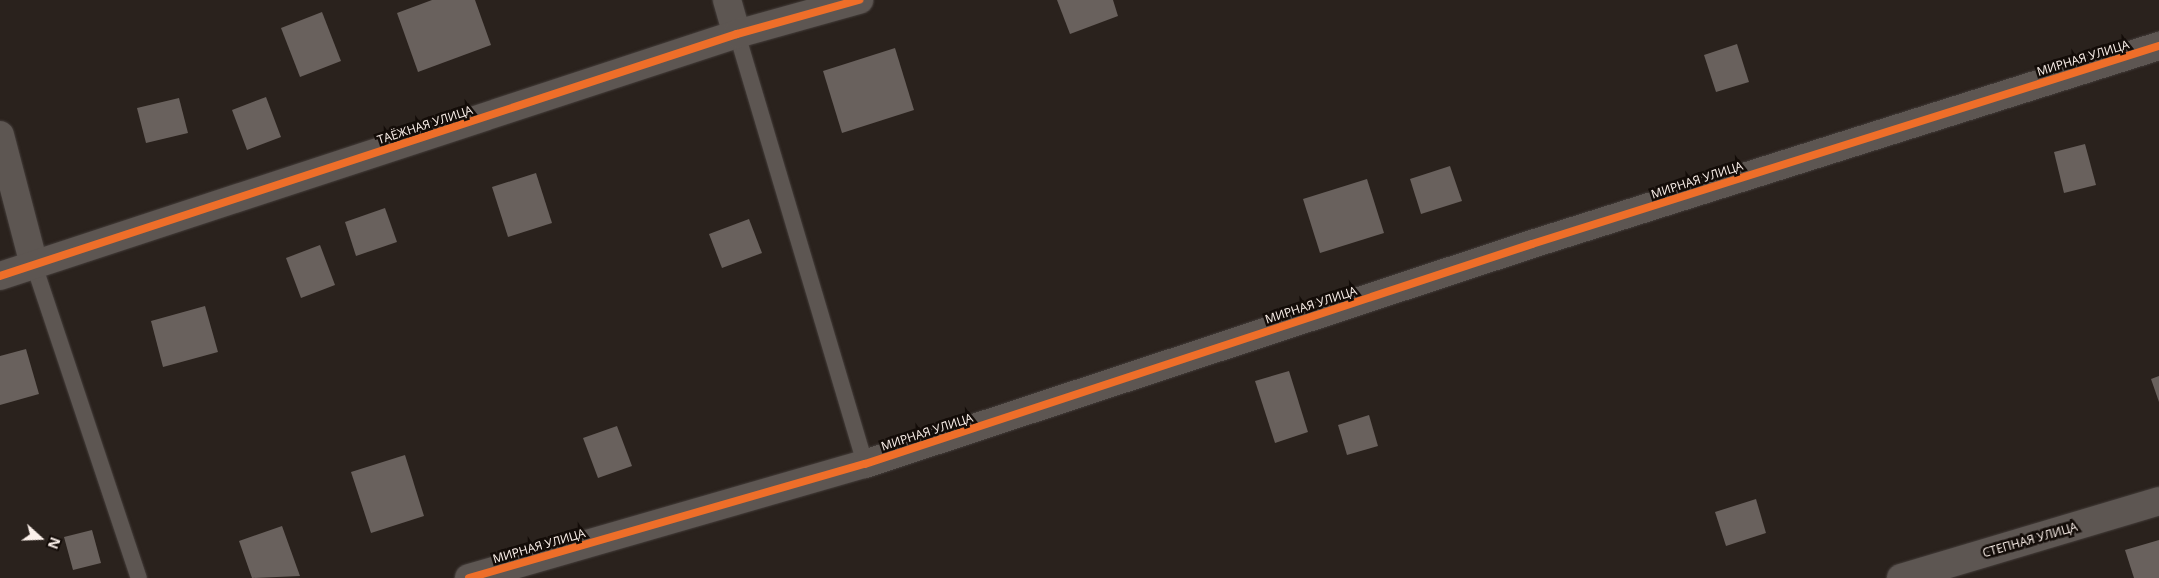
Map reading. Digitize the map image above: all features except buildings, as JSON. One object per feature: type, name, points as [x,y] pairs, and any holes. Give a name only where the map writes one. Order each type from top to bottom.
[{"type":"street","points":[[727,0],[737,34]]},
{"type":"street","name":"ТАЁЖНАЯ УЛИЦА","points":[[0,276],[737,34],[859,0]]},
{"type":"street","name":"МИРНАЯ УЛИЦА","points":[[469,578],[865,464],[1532,244],[2159,46]]},
{"type":"street","points":[[0,135],[34,265]]},
{"type":"street","name":"СТЕПНАЯ УЛИЦА","points":[[1901,578],[2159,502]]},
{"type":"lane","points":[[737,34],[865,464]]},
{"type":"lane","points":[[34,265],[139,578]]},
{"type":"cycle path","points":[[0,276],[737,34],[859,0]]},
{"type":"cycle path","points":[[469,578],[865,464],[1532,244],[2159,46]]}]
